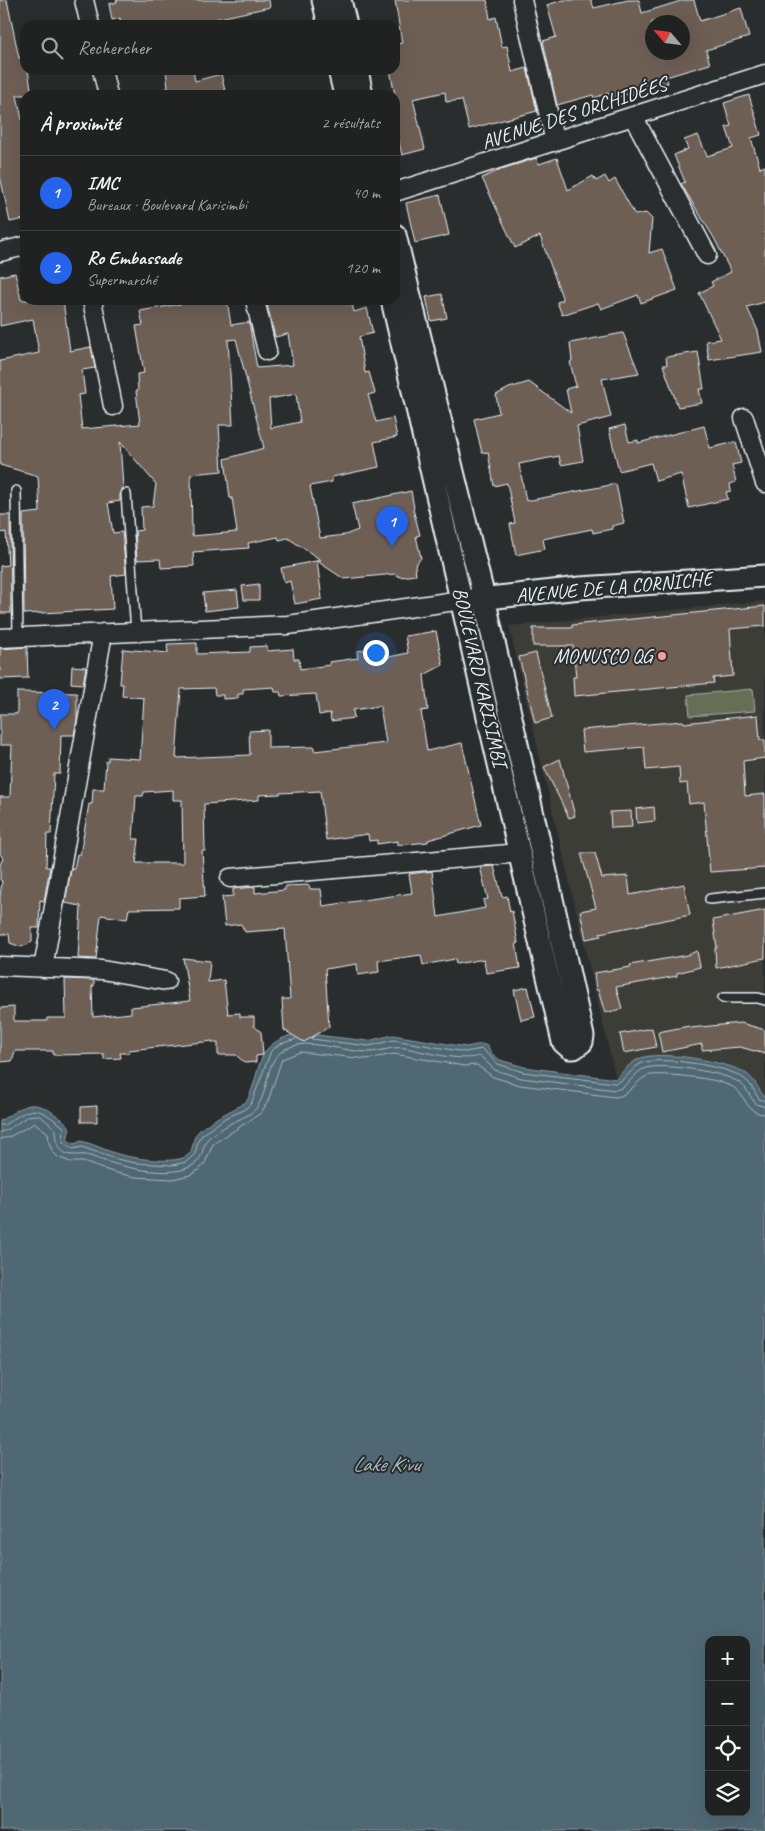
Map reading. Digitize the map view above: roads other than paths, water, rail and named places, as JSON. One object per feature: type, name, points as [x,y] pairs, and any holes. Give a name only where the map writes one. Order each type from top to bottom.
[{"type":"street","points":[[84,0],[89,20]]},
{"type":"street","points":[[323,0],[328,20]]},
{"type":"street","points":[[340,0],[345,20]]},
{"type":"street","points":[[522,0],[555,142]]},
{"type":"street","name":"AVENUE DES ORCHIDÉES","points":[[400,190],[765,74]]},
{"type":"street","points":[[103,75],[107,90]]},
{"type":"street","points":[[340,75],[344,90]]},
{"type":"street","points":[[357,75],[361,90]]},
{"type":"street","points":[[633,116],[707,255]]},
{"type":"street","points":[[0,252],[20,247]]},
{"type":"street","points":[[400,255],[484,598]]},
{"type":"street","points":[[93,305],[113,406]]},
{"type":"street","points":[[256,305],[267,351]]},
{"type":"street","name":"BOULEVARD KARISIMBI","points":[[393,305],[563,1042],[570,1048],[574,1048],[582,1042],[583,1036],[484,598]]},
{"type":"street","points":[[744,418],[765,483]]},
{"type":"street","name":"AVENUE DE LA CORNICHE","points":[[462,600],[580,588],[765,576]]},
{"type":"street","points":[[0,638],[288,626],[462,600]]},
{"type":"street","points":[[43,968],[103,633]]},
{"type":"street","points":[[230,878],[520,853]]},
{"type":"street","points":[[0,966],[102,970],[166,981]]},
{"type":"lane","points":[[16,491],[18,636]]},
{"type":"lane","points":[[126,494],[136,632]]},
{"type":"lane","points":[[710,899],[765,894]]},
{"type":"lane","points":[[723,998],[758,998],[765,1000]]},
{"type":"water","name":"Lake Kivu","points":[[298,1033],[368,1041],[393,1035],[466,1047],[482,1044],[487,1046],[492,1054],[500,1060],[524,1067],[616,1079],[624,1070],[639,1059],[648,1056],[677,1056],[726,1065],[747,1074],[755,1082],[765,1098],[765,1831],[0,1831],[0,1121],[21,1108],[33,1105],[40,1106],[67,1124],[70,1128],[67,1140],[75,1144],[81,1141],[120,1155],[140,1158],[174,1160],[182,1158],[189,1154],[194,1138],[203,1127],[247,1101],[262,1058],[273,1044]]},
{"type":"place","name":"IMC","points":[[392,547]]},
{"type":"place","name":"MONUSCO QG","points":[[662,656]]},
{"type":"place","name":"Ro Embassade","points":[[54,730]]}]
